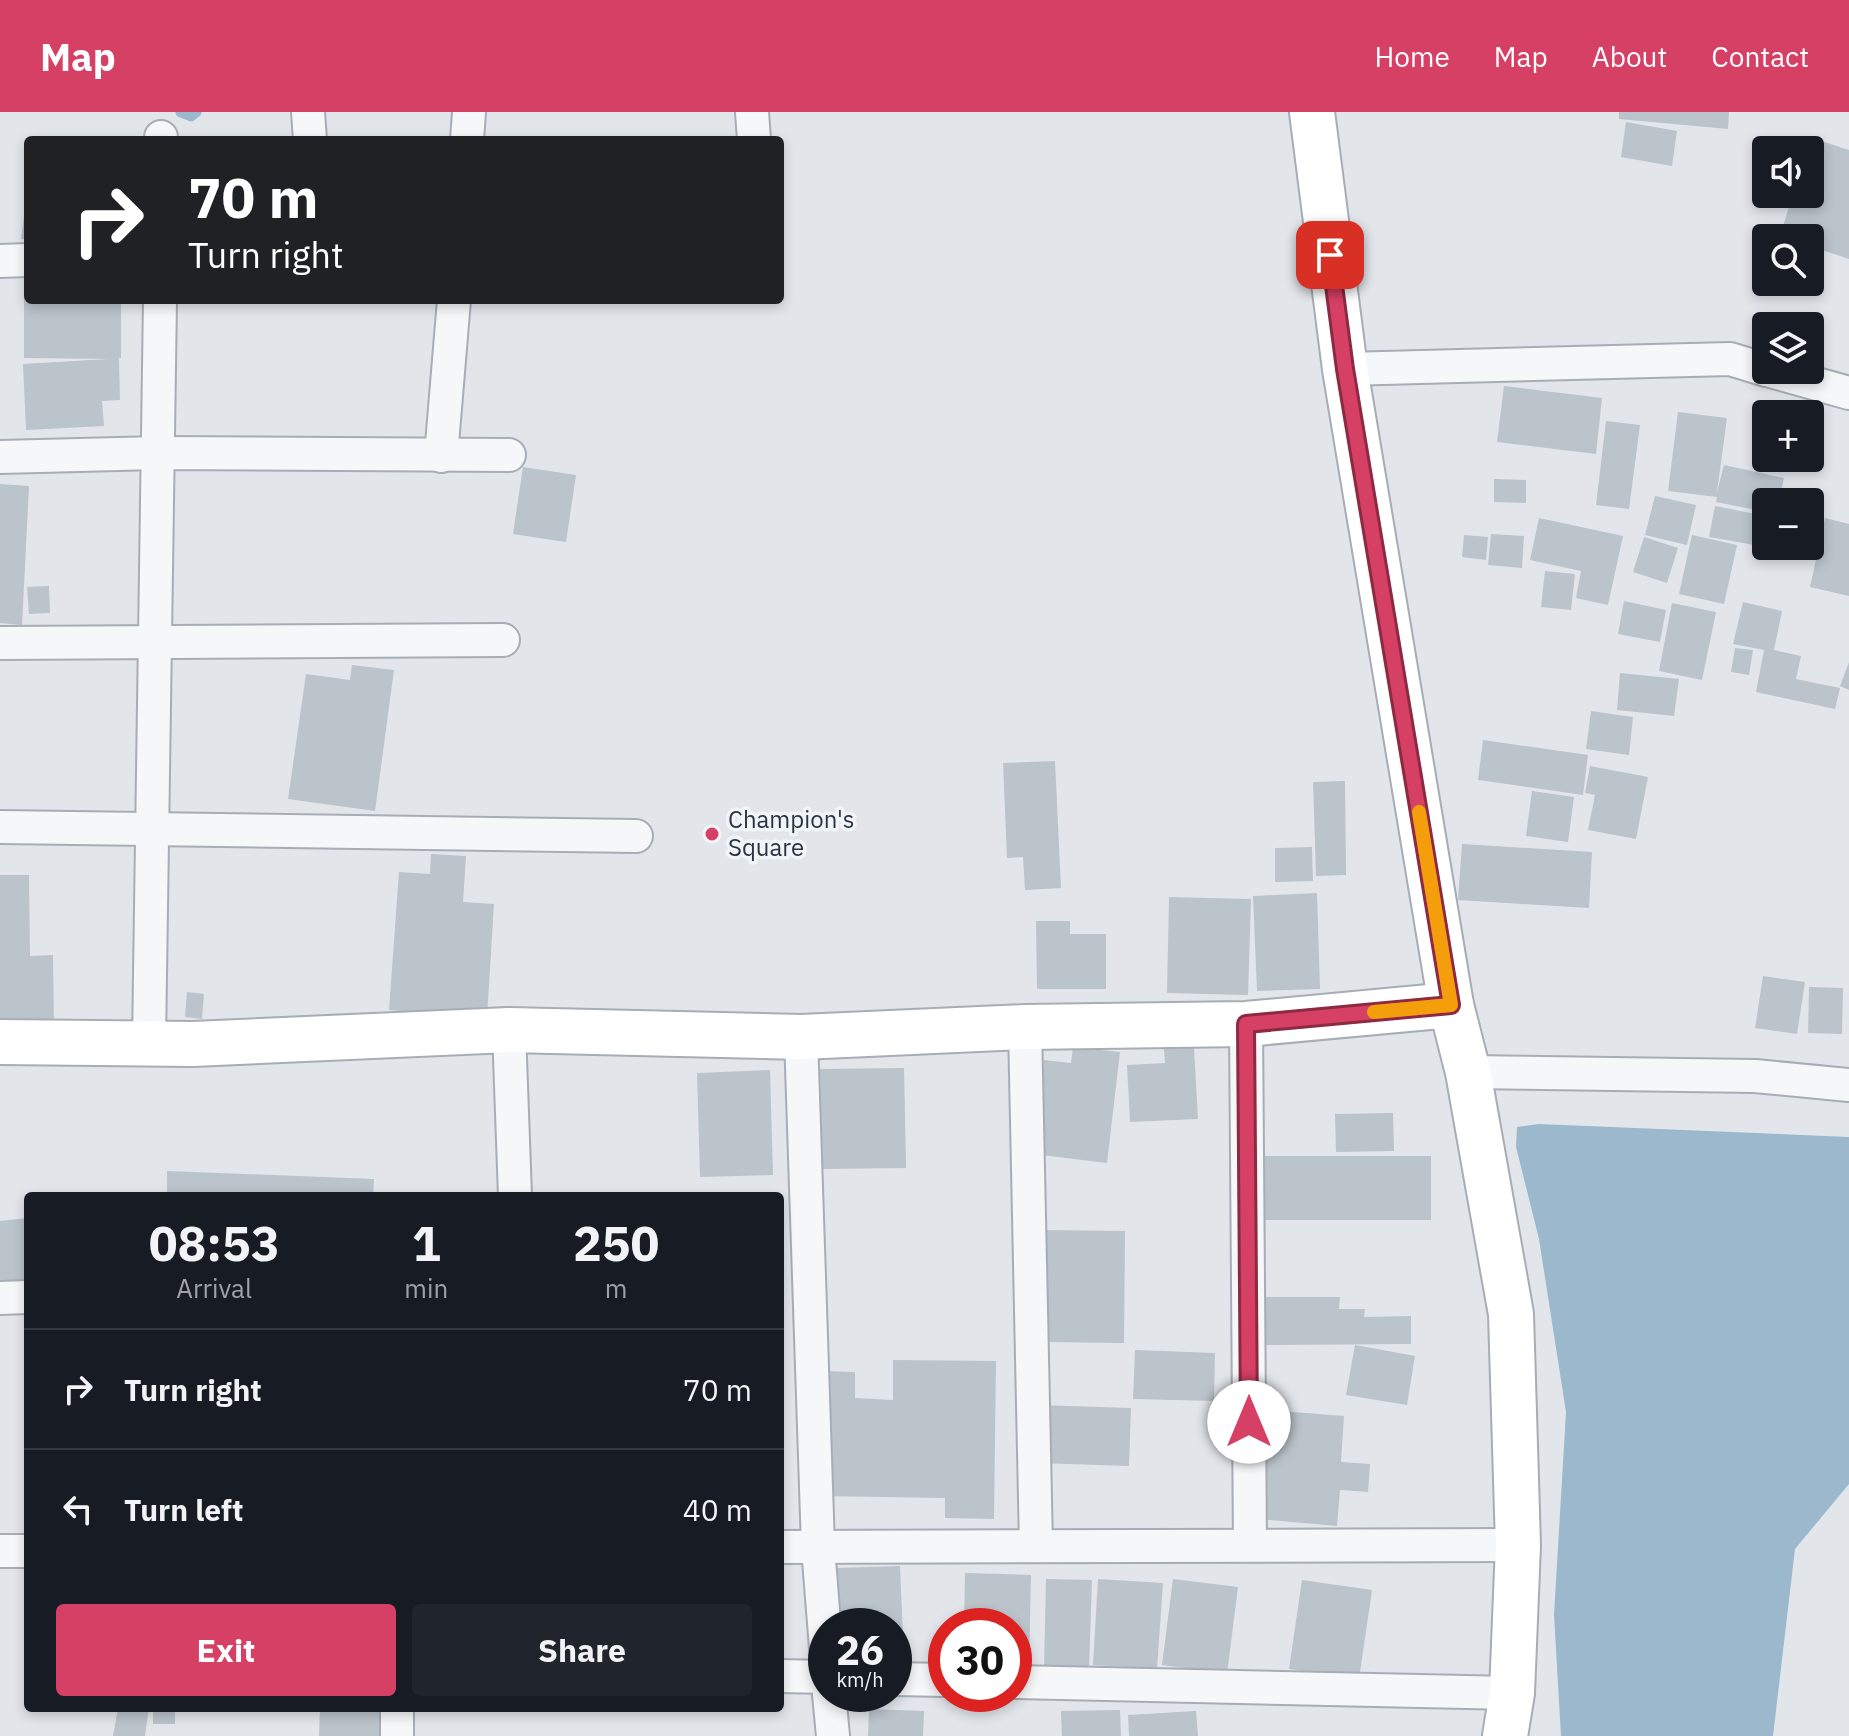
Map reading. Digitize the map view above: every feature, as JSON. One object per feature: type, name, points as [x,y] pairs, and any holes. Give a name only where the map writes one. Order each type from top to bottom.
[{"type":"street","points":[[308,112],[310,136]]},
{"type":"street","points":[[467,136],[469,112]]},
{"type":"street","points":[[752,112],[754,136]]},
{"type":"street","points":[[1312,112],[1345,369],[1451,1005],[1468,1072],[1511,1314],[1518,1545],[1512,1693],[1505,1736]]},
{"type":"street","points":[[0,261],[24,260]]},
{"type":"street","points":[[149,1043],[160,304]]},
{"type":"street","points":[[441,456],[454,304]]},
{"type":"street","points":[[1345,369],[1730,359],[1752,366]]},
{"type":"street","points":[[1817,384],[1849,393]]},
{"type":"street","points":[[0,457],[158,453],[509,455]]},
{"type":"street","points":[[0,643],[503,640]]},
{"type":"street","points":[[0,827],[636,836]]},
{"type":"street","points":[[0,1042],[193,1044],[509,1030],[801,1037],[1025,1027],[1246,1024],[1451,1005]]},
{"type":"street","points":[[1246,1024],[1250,1545]]},
{"type":"street","points":[[1025,1027],[1036,1546]]},
{"type":"street","points":[[509,1030],[515,1192]]},
{"type":"street","points":[[801,1037],[818,1547],[823,1608]]},
{"type":"street","points":[[1468,1072],[1755,1076],[1849,1085]]},
{"type":"street","points":[[0,1298],[24,1297]]},
{"type":"street","points":[[784,1547],[1518,1545]]},
{"type":"street","points":[[0,1551],[24,1551]]},
{"type":"street","points":[[784,1676],[808,1677]]},
{"type":"street","points":[[1032,1682],[1512,1693]]},
{"type":"street","points":[[397,1712],[397,1736]]},
{"type":"street","points":[[831,1712],[833,1736]]},
{"type":"water","points":[[1539,1124],[1849,1137],[1849,1484],[1795,1549],[1773,1736],[1561,1736],[1554,1615],[1566,1412],[1539,1239],[1516,1147],[1517,1127]]},
{"type":"building","points":[[1619,112],[1729,112],[1728,129],[1619,119]]},
{"type":"building","points":[[1626,122],[1677,131],[1672,166],[1621,157]]},
{"type":"building","points":[[1824,142],[1849,150],[1849,259],[1824,251],[1824,224],[1784,224],[1789,208],[1824,208]]},
{"type":"building","points":[[24,304],[121,304],[120,400],[102,401],[104,426],[26,430],[23,364],[108,359],[24,358]]},
{"type":"building","points":[[1504,386],[1602,398],[1596,454],[1497,442]]},
{"type":"building","points":[[1678,412],[1727,418],[1717,492],[1724,465],[1784,478],[1782,488],[1752,488],[1752,509],[1716,502],[1717,497],[1668,491]]},
{"type":"building","points":[[1606,421],[1640,425],[1629,509],[1596,505]]},
{"type":"building","points":[[523,467],[576,475],[566,542],[513,534]]},
{"type":"building","points":[[1494,479],[1526,480],[1526,503],[1494,502]]},
{"type":"building","points":[[0,484],[29,486],[22,625],[0,623]]},
{"type":"building","points":[[1655,496],[1696,505],[1687,545],[1645,535]]},
{"type":"building","points":[[1715,506],[1752,513],[1752,545],[1709,537]]},
{"type":"building","points":[[1539,518],[1623,536],[1608,605],[1576,598],[1581,571],[1530,560]]},
{"type":"building","points":[[1825,518],[1849,524],[1849,596],[1810,587],[1816,560],[1824,560]]},
{"type":"building","points":[[1491,534],[1524,536],[1522,568],[1488,565]]},
{"type":"building","points":[[1464,535],[1488,537],[1486,560],[1462,557]]},
{"type":"building","points":[[1692,535],[1737,545],[1724,604],[1679,594]]},
{"type":"building","points":[[1644,537],[1678,548],[1667,583],[1633,572]]},
{"type":"building","points":[[1545,571],[1575,574],[1571,610],[1541,607]]},
{"type":"building","points":[[49,586],[50,613],[29,614],[27,587]]},
{"type":"building","points":[[1624,601],[1666,610],[1660,642],[1618,634]]},
{"type":"building","points":[[1743,602],[1782,611],[1774,650],[1801,656],[1796,679],[1840,688],[1835,709],[1756,692],[1764,650],[1733,644]]},
{"type":"building","points":[[1672,603],[1716,612],[1702,680],[1659,671]]},
{"type":"building","points":[[1735,648],[1753,650],[1749,675],[1731,672]]},
{"type":"building","points":[[1849,662],[1849,690],[1840,686]]},
{"type":"building","points":[[352,665],[394,670],[375,811],[288,799],[306,674],[350,680]]},
{"type":"building","points":[[1620,673],[1679,679],[1674,716],[1617,710]]},
{"type":"building","points":[[1591,711],[1633,717],[1629,755],[1586,749]]},
{"type":"building","points":[[1483,740],[1588,755],[1583,795],[1478,780]]},
{"type":"building","points":[[1055,761],[1061,888],[1025,890],[1023,857],[1007,858],[1003,763]]},
{"type":"building","points":[[1590,766],[1648,777],[1636,839],[1588,830],[1595,795],[1585,793]]},
{"type":"building","points":[[1345,781],[1346,875],[1316,876],[1313,782]]},
{"type":"building","points":[[1532,791],[1574,797],[1568,842],[1526,836]]},
{"type":"building","points":[[1462,844],[1592,852],[1589,908],[1458,900]]},
{"type":"building","points":[[1312,847],[1313,881],[1275,882],[1275,848]]},
{"type":"building","points":[[431,854],[466,856],[463,902],[494,904],[487,1017],[389,1010],[399,872],[430,874]]},
{"type":"building","points":[[0,875],[29,875],[30,956],[53,955],[54,1025],[0,1025]]},
{"type":"building","points":[[1317,893],[1320,989],[1257,991],[1253,896]]},
{"type":"building","points":[[1169,897],[1251,899],[1248,995],[1167,993]]},
{"type":"building","points":[[1036,921],[1070,921],[1070,934],[1106,934],[1106,989],[1037,989]]},
{"type":"building","points":[[1763,976],[1805,982],[1797,1034],[1755,1028]]},
{"type":"building","points":[[1809,987],[1843,988],[1842,1034],[1808,1033]]},
{"type":"building","points":[[187,992],[204,994],[202,1019],[185,1017]]},
{"type":"building","points":[[1073,1047],[1120,1052],[1107,1163],[1033,1154],[1044,1060],[1071,1063]]},
{"type":"building","points":[[1194,1048],[1198,1119],[1130,1122],[1127,1065],[1165,1063],[1164,1049]]},
{"type":"building","points":[[904,1068],[906,1168],[821,1169],[820,1069]]},
{"type":"building","points":[[770,1070],[773,1175],[700,1177],[697,1073]]},
{"type":"building","points":[[1393,1113],[1394,1151],[1336,1152],[1335,1114]]},
{"type":"building","points":[[1255,1156],[1431,1156],[1431,1220],[1255,1220]]},
{"type":"building","points":[[167,1171],[374,1179],[373,1192],[167,1192]]},
{"type":"building","points":[[24,1218],[24,1280],[0,1283],[0,1221]]},
{"type":"building","points":[[1042,1230],[1125,1231],[1124,1343],[1041,1342]]},
{"type":"building","points":[[1261,1297],[1340,1297],[1339,1309],[1365,1309],[1364,1317],[1411,1316],[1411,1344],[1261,1345]]},
{"type":"building","points":[[1355,1345],[1415,1356],[1407,1405],[1346,1395]]},
{"type":"building","points":[[1135,1350],[1215,1353],[1214,1401],[1133,1399]]},
{"type":"building","points":[[893,1360],[996,1361],[994,1519],[945,1518],[945,1498],[821,1496],[823,1371],[855,1372],[855,1398],[893,1400]]},
{"type":"building","points":[[1039,1405],[1131,1408],[1129,1466],[1038,1463]]},
{"type":"building","points":[[1268,1410],[1344,1416],[1341,1462],[1370,1464],[1368,1492],[1340,1490],[1337,1526],[1259,1519]]},
{"type":"building","points":[[900,1566],[902,1608],[839,1608],[837,1568]]},
{"type":"building","points":[[965,1573],[1031,1575],[1030,1608],[964,1608]]},
{"type":"building","points":[[1046,1579],[1092,1580],[1089,1669],[1044,1668]]},
{"type":"building","points":[[1098,1579],[1163,1583],[1157,1669],[1093,1665]]},
{"type":"building","points":[[1173,1579],[1238,1587],[1227,1674],[1162,1665]]},
{"type":"building","points":[[1302,1580],[1372,1590],[1359,1679],[1289,1669]]},
{"type":"building","points":[[1120,1710],[1121,1736],[1062,1736],[1061,1711]]},
{"type":"building","points":[[924,1711],[923,1736],[868,1736],[869,1712]]},
{"type":"building","points":[[1196,1711],[1198,1736],[1129,1736],[1128,1715]]},
{"type":"building","points":[[117,1712],[148,1712],[145,1736],[113,1736]]},
{"type":"building","points":[[153,1712],[175,1712],[175,1724],[153,1724]]},
{"type":"building","points":[[320,1712],[381,1712],[381,1736],[319,1736]]},
{"type":"waterway","points":[[181,112],[191,116],[196,112]]},
{"type":"slow traffic","points":[[1374,1012],[1451,1005],[1419,812]]},
{"type":"place","name":"Champion's Square","points":[[712,834]]},
{"type":"route","points":[[1249,1422],[1246,1024],[1451,1005],[1345,369],[1330,255]]}]
